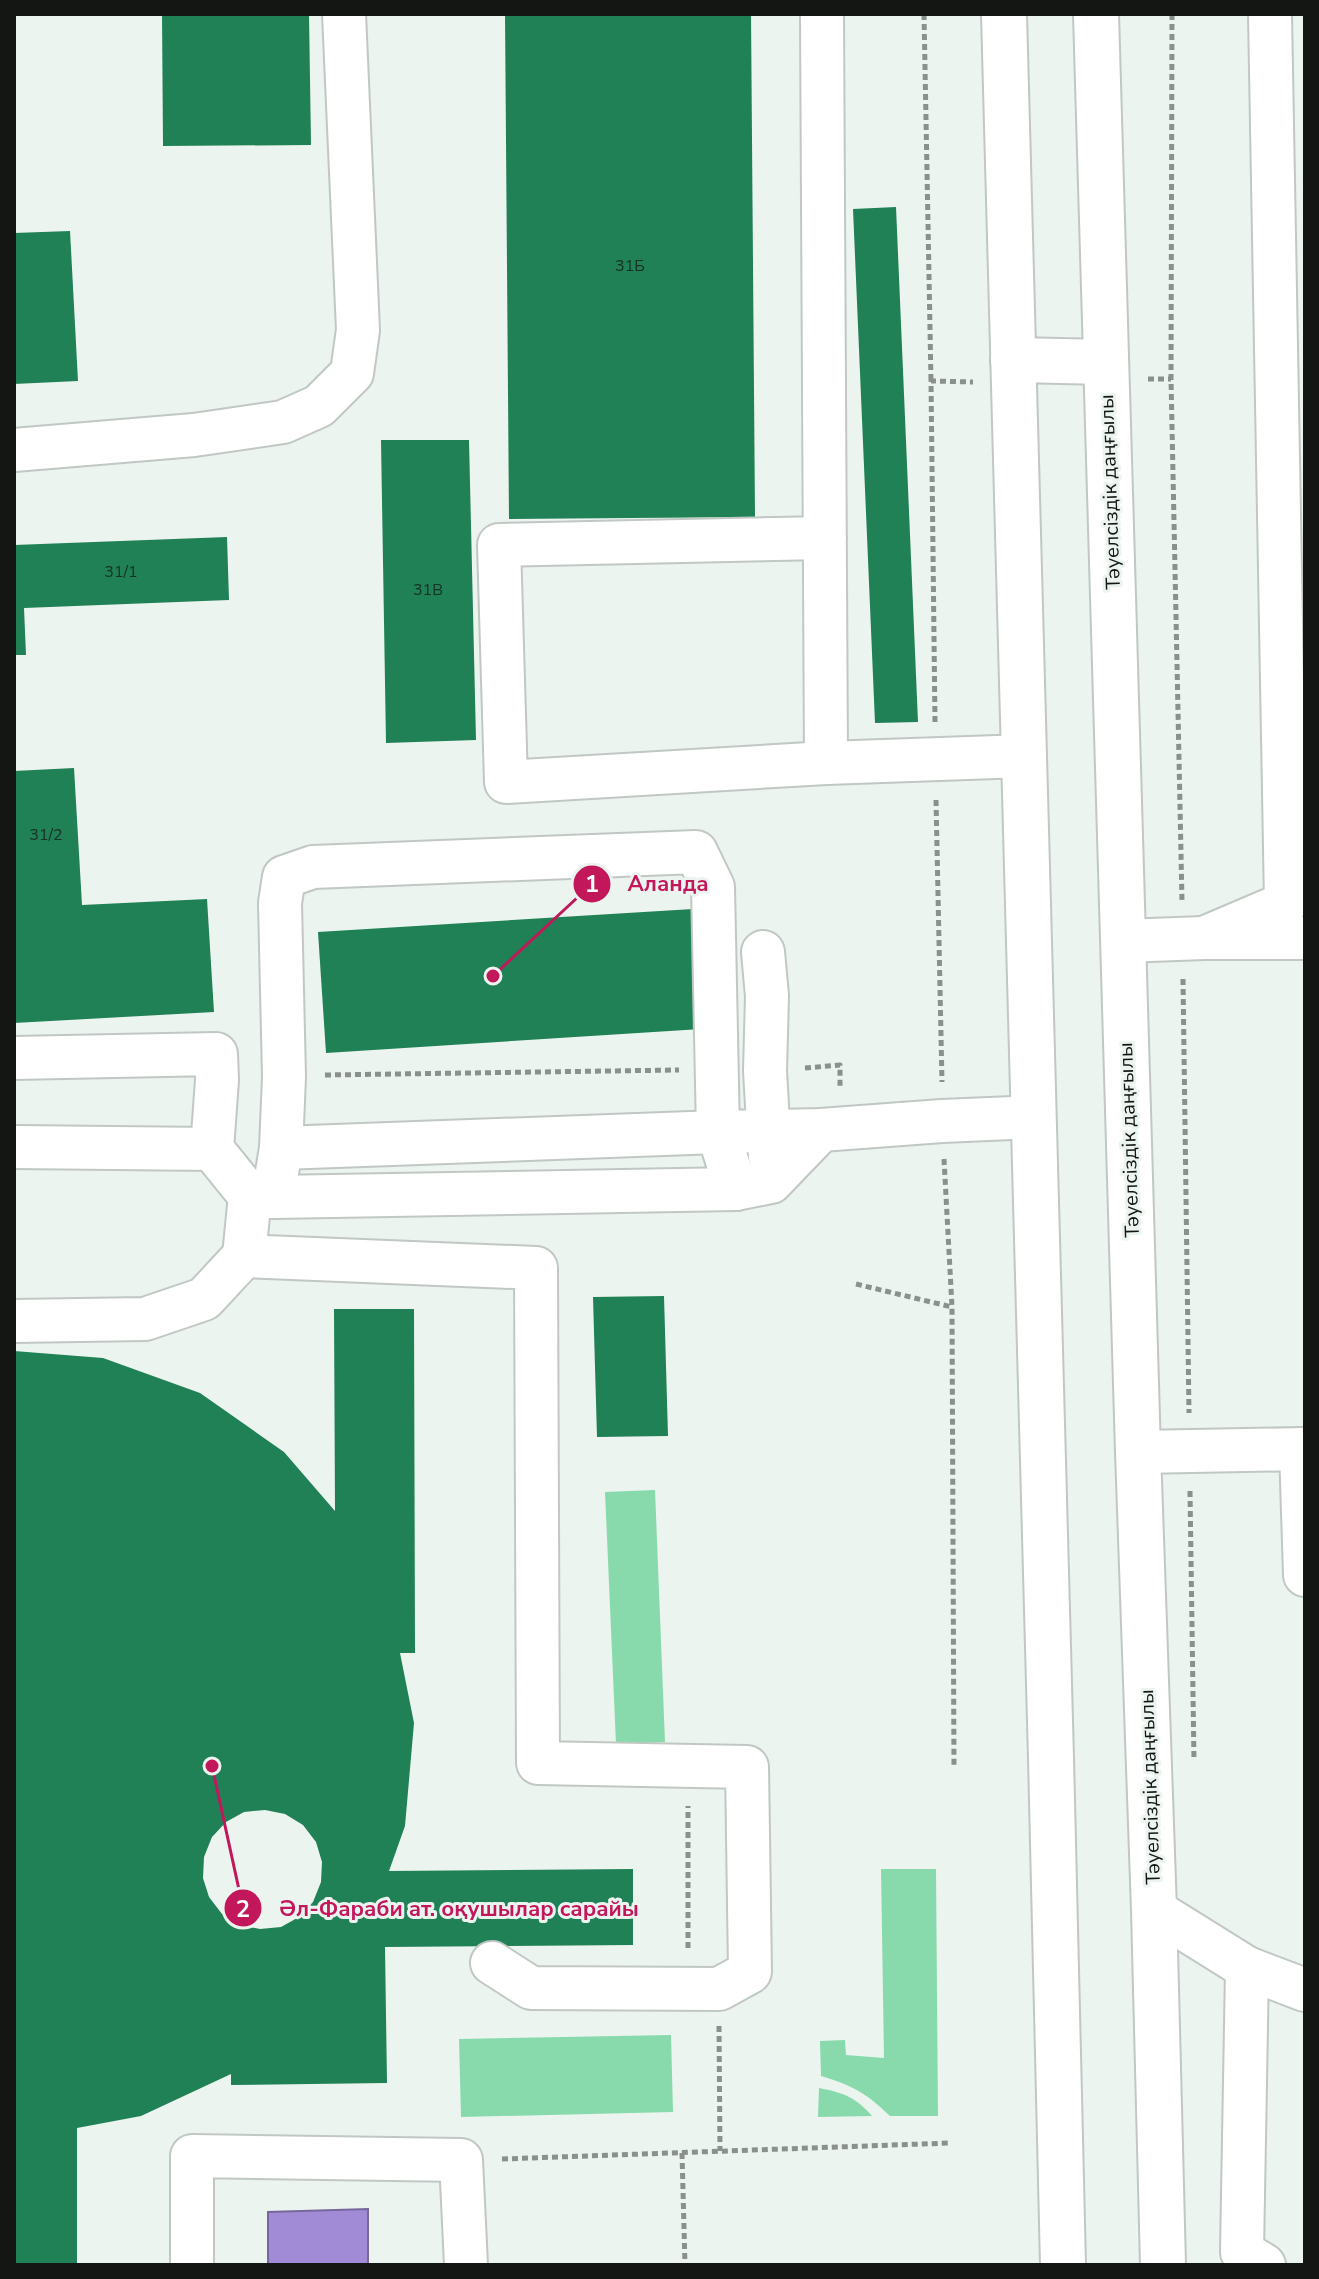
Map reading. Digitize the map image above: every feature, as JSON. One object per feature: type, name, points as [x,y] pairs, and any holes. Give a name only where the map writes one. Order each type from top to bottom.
[{"type":"main road","points":[[1004,14],[1063,2265]]},
{"type":"main road","name":"Тәуелсіздік даңғылы","points":[[1096,14],[1163,2265]]},
{"type":"main road","points":[[1013,371],[1105,362]]},
{"type":"lane","points":[[14,450],[194,435],[283,422],[319,406],[352,373],[358,330],[344,14]]},
{"type":"lane","points":[[822,14],[826,763]]},
{"type":"lane","points":[[1123,941],[1194,938],[1299,913],[1270,14]]},
{"type":"lane","points":[[825,538],[499,545],[506,782],[826,763],[1023,756]]},
{"type":"lane","points":[[14,1321],[145,1319],[204,1299],[244,1256],[262,1196],[281,1148],[284,1077],[280,903],[284,877],[313,867],[696,852],[713,887],[718,1132],[754,1185]]},
{"type":"lane","points":[[754,1185],[769,1131],[765,1071],[767,996],[763,952]]},
{"type":"lane","points":[[14,1058],[216,1054],[212,1149]]},
{"type":"lane","points":[[281,1148],[831,1129],[1033,1117]]},
{"type":"lane","points":[[14,1147],[212,1149],[262,1196],[754,1185],[831,1129]]},
{"type":"lane","points":[[244,1256],[536,1268],[538,1763],[747,1767],[750,1972],[703,1989],[531,1988],[492,1963]]},
{"type":"lane","points":[[1138,1452],[1303,1449],[1305,1575]]},
{"type":"lane","points":[[1154,1910],[1247,1968],[1305,1990]]},
{"type":"lane","points":[[1247,1968],[1250,2261]]},
{"type":"lane","points":[[192,2265],[192,2156],[461,2160],[466,2265]]},
{"type":"path","points":[[924,14],[942,1121],[952,1307],[954,1768]]},
{"type":"path","points":[[1172,14],[1171,379],[1194,938],[1190,1452],[1194,1765]]},
{"type":"path","points":[[931,381],[1013,371]]},
{"type":"path","points":[[765,1071],[840,1065],[831,1129]]},
{"type":"path","points":[[284,1077],[716,1070]]},
{"type":"path","points":[[856,1284],[952,1307]]},
{"type":"path","points":[[688,1766],[703,1989],[720,2151]]},
{"type":"path","points":[[461,2160],[950,2143]]},
{"type":"path","points":[[682,2153],[685,2265]]},
{"type":"green space","points":[[655,1490],[665,1742],[616,1744],[605,1492]]},
{"type":"green space","points":[[881,1869],[936,1869],[938,2116],[890,2116],[858,2091],[821,2076],[820,2041],[845,2040],[846,2055],[884,2058]]},
{"type":"green space","points":[[671,2035],[673,2112],[461,2117],[459,2039]]},
{"type":"green space","points":[[819,2088],[848,2097],[872,2116],[818,2117]]},
{"type":"shaded area","points":[[368,2209],[368,2265],[268,2265],[268,2212]]},
{"type":"building","points":[[162,14],[309,14],[311,145],[163,146]]},
{"type":"building","points":[[505,14],[751,14],[755,517],[509,519]]},
{"type":"building","points":[[896,207],[918,722],[875,723],[853,209]]},
{"type":"building","points":[[70,231],[78,381],[14,384],[14,233]]},
{"type":"building","points":[[381,440],[469,440],[476,740],[386,743]]},
{"type":"building","points":[[227,537],[229,600],[24,608],[26,655],[14,655],[14,545]]},
{"type":"building","points":[[74,768],[82,905],[207,899],[214,1012],[14,1023],[14,771]]},
{"type":"building","points":[[693,909],[701,1029],[326,1053],[318,932]]},
{"type":"building","points":[[664,1296],[668,1436],[597,1437],[593,1297]]},
{"type":"building","points":[[334,1309],[414,1309],[415,1653],[400,1653],[414,1723],[405,1826],[389,1871],[633,1869],[633,1945],[385,1947],[387,2083],[231,2085],[231,2074],[141,2116],[77,2128],[77,2265],[14,2265],[14,1351],[103,1358],[200,1393],[284,1452],[335,1511]],"holes":[[[265,1810],[285,1814],[303,1825],[316,1842],[322,1862],[321,1882],[313,1902],[299,1917],[281,1927],[260,1929],[240,1925],[222,1914],[209,1897],[203,1878],[204,1857],[212,1837],[226,1822],[244,1812]]]},
{"type":"place","name":"Аланда","points":[[493,976]]},
{"type":"place","name":"Әл-Фараби ат. оқушылар сарайы","points":[[212,1766]]}]
